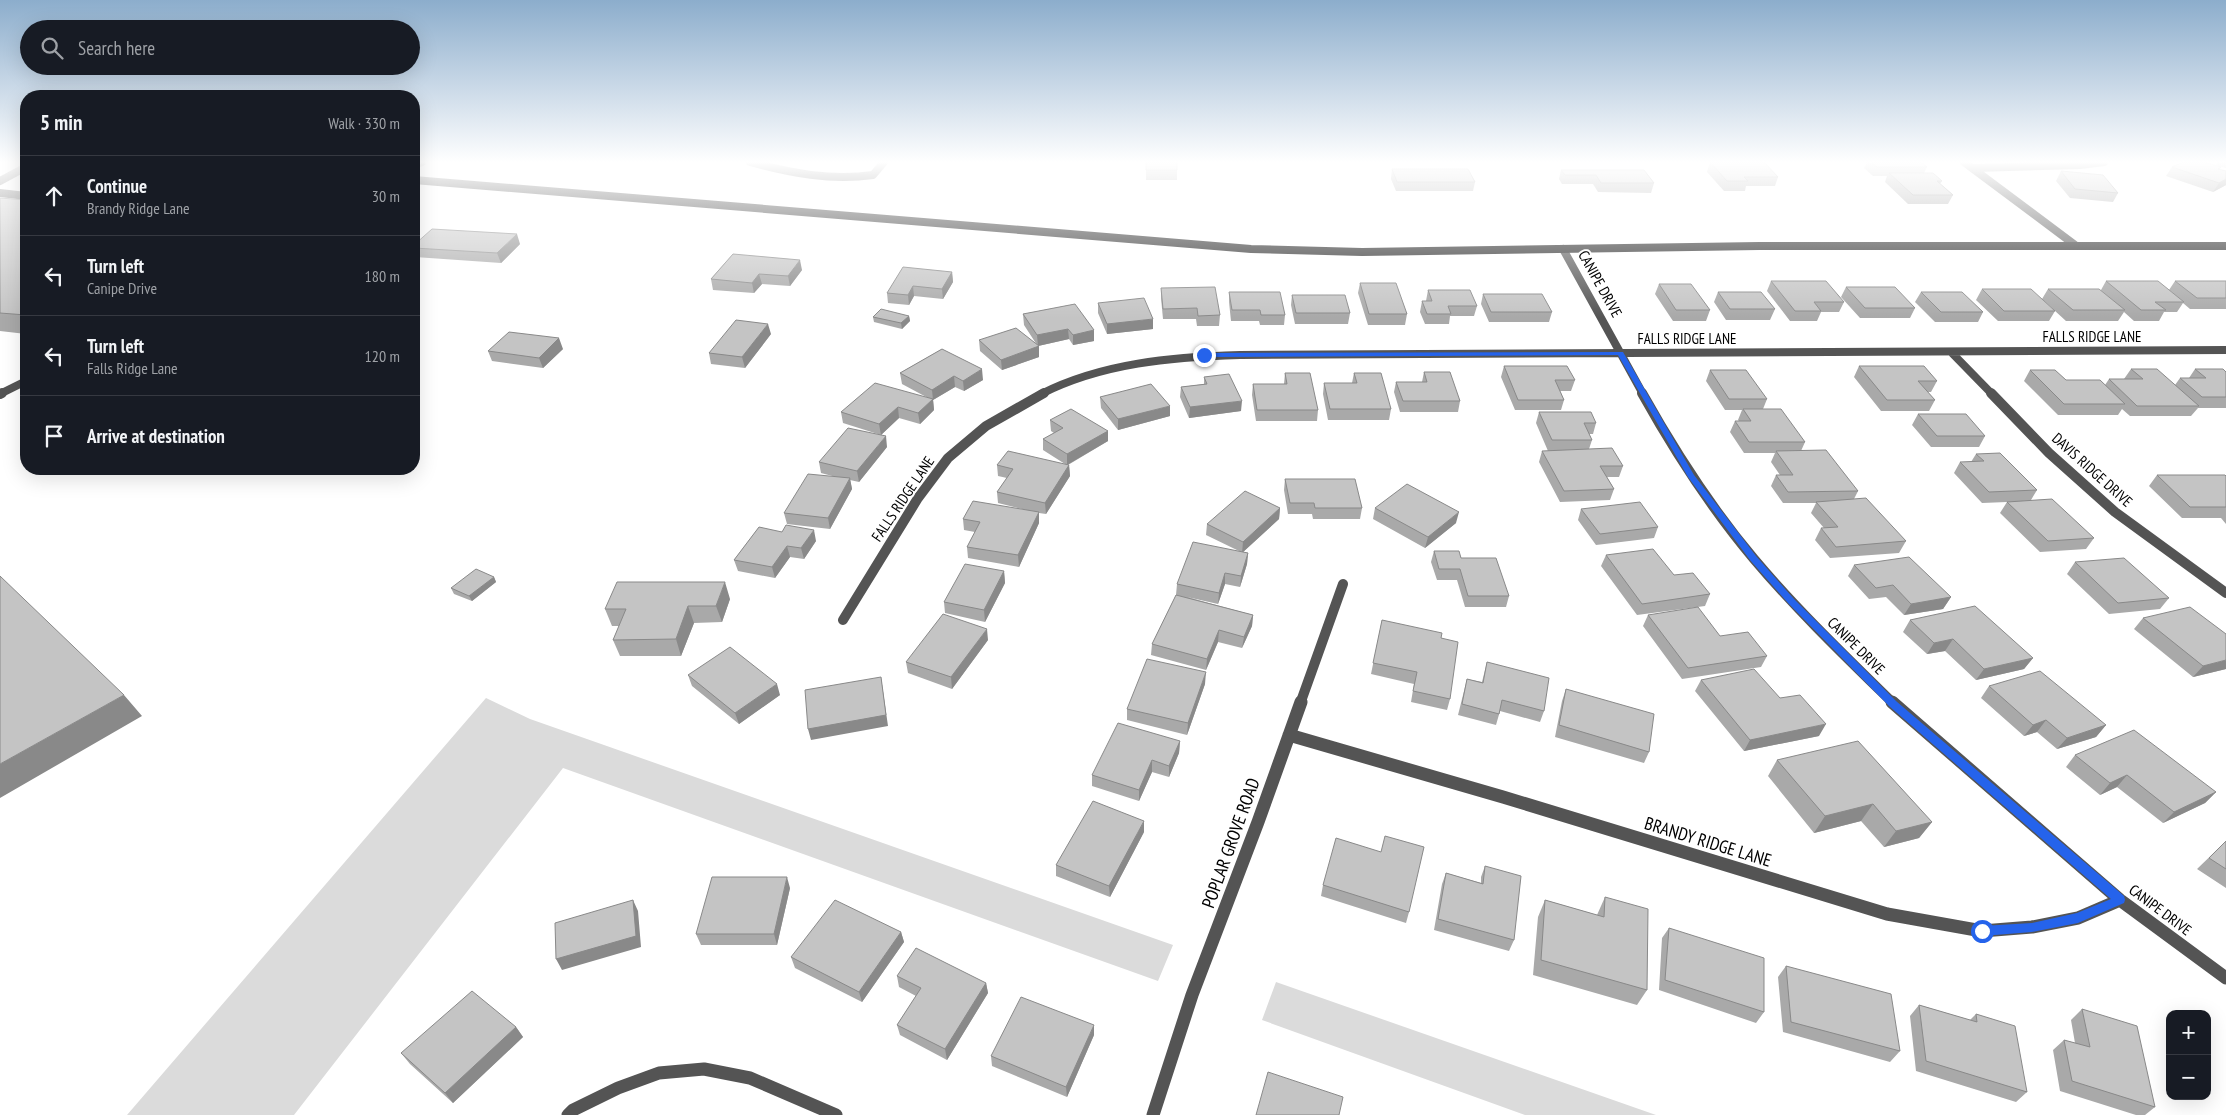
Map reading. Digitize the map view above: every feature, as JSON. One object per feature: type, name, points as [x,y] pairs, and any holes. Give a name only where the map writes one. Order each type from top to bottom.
[{"type":"main road","points":[[823,214],[1208,246],[1362,252],[2075,245],[2226,246]]},
{"type":"street","points":[[2034,214],[2075,245]]},
{"type":"street","name":"CANIPE DRIVE","points":[[1564,249],[1620,353],[1691,476],[1753,558],[1791,601],[1892,703],[2120,900],[2226,978]]},
{"type":"street","name":"FALLS RIDGE LANE","points":[[843,620],[865,580],[932,476],[969,437],[1031,398],[1078,378],[1116,367],[1153,360],[1204,355],[2226,350]]},
{"type":"street","name":"DAVIS RIDGE DRIVE","points":[[1951,352],[2049,453],[2115,512],[2226,594]]},
{"type":"street","points":[[0,394],[20,384]]},
{"type":"street","name":"POPLAR GROVE ROAD","points":[[1153,1115],[1192,995],[1258,822],[1343,584]]},
{"type":"street","name":"BRANDY RIDGE LANE","points":[[1289,735],[1503,797],[1887,914],[1982,931],[2032,927],[2078,918],[2120,900]]},
{"type":"street","points":[[568,1115],[573,1110],[618,1088],[659,1073],[704,1069],[750,1078],[836,1115]]},
{"type":"shaded area","points":[[486,698],[530,719],[1173,945],[1158,981],[563,768],[294,1115],[127,1115]]},
{"type":"shaded area","points":[[1276,982],[1656,1115],[1525,1115],[1262,1020]]},
{"type":"building","points":[[0,214],[20,214],[20,315],[0,313]]},
{"type":"building","points":[[432,229],[517,234],[497,253],[420,248],[420,240]]},
{"type":"building","points":[[733,254],[800,260],[788,276],[759,274],[752,283],[711,279]]},
{"type":"building","points":[[903,267],[952,272],[942,289],[913,286],[908,295],[887,293]]},
{"type":"building","points":[[1771,281],[1826,281],[1844,302],[1814,302],[1821,311],[1795,311]]},
{"type":"building","points":[[2106,281],[2158,281],[2184,302],[2155,302],[2166,310],[2141,310]]},
{"type":"building","points":[[2175,281],[2226,281],[2226,298],[2197,298]]},
{"type":"building","points":[[1360,283],[1396,283],[1407,314],[1369,314]]},
{"type":"building","points":[[1659,284],[1691,284],[1710,310],[1676,310]]},
{"type":"building","points":[[1215,287],[1220,315],[1198,316],[1197,308],[1163,309],[1161,288]]},
{"type":"building","points":[[1846,287],[1895,287],[1915,308],[1865,308]]},
{"type":"building","points":[[1982,289],[2031,289],[2055,311],[2004,311]]},
{"type":"building","points":[[2048,289],[2099,289],[2125,310],[2073,310]]},
{"type":"building","points":[[1428,290],[1470,290],[1477,306],[1448,306],[1451,314],[1427,314],[1422,301],[1432,301]]},
{"type":"building","points":[[1229,292],[1280,292],[1285,315],[1261,315],[1260,310],[1232,310]]},
{"type":"building","points":[[1718,292],[1761,292],[1775,309],[1730,309]]},
{"type":"building","points":[[1921,292],[1962,292],[1983,312],[1941,312]]},
{"type":"building","points":[[1483,294],[1542,294],[1552,312],[1491,312]]},
{"type":"building","points":[[1292,295],[1345,295],[1350,313],[1296,313]]},
{"type":"building","points":[[1144,298],[1153,319],[1107,324],[1098,303]]},
{"type":"building","points":[[1075,304],[1094,330],[1073,335],[1068,329],[1037,335],[1023,314]]},
{"type":"building","points":[[881,309],[909,316],[901,323],[873,317]]},
{"type":"building","points":[[736,320],[768,324],[742,357],[709,353]]},
{"type":"building","points":[[1016,328],[1039,346],[1001,360],[979,340]]},
{"type":"building","points":[[509,332],[559,338],[539,358],[488,351]]},
{"type":"building","points":[[942,349],[982,369],[963,381],[954,376],[932,390],[900,373]]},
{"type":"building","points":[[1504,366],[1567,366],[1575,380],[1555,380],[1564,400],[1518,400]]},
{"type":"building","points":[[1859,366],[1924,366],[1937,381],[1918,381],[1935,400],[1887,400]]},
{"type":"building","points":[[2131,369],[2157,369],[2199,406],[2137,406],[2109,379],[2143,379]]},
{"type":"building","points":[[2195,369],[2223,369],[2226,372],[2226,397],[2202,397],[2180,378],[2206,378]]},
{"type":"building","points":[[1710,370],[1746,370],[1767,399],[1729,399]]},
{"type":"building","points":[[2030,370],[2055,370],[2066,380],[2100,380],[2125,404],[2064,404]]},
{"type":"building","points":[[1424,372],[1450,372],[1460,401],[1403,401],[1396,382],[1427,382]]},
{"type":"building","points":[[1285,373],[1310,373],[1318,410],[1257,410],[1253,384],[1287,384]]},
{"type":"building","points":[[1354,373],[1381,373],[1391,409],[1330,409],[1324,383],[1357,383]]},
{"type":"building","points":[[1229,374],[1242,401],[1190,407],[1181,387],[1207,384],[1204,377]]},
{"type":"building","points":[[875,383],[933,399],[918,413],[898,407],[879,424],[841,412]]},
{"type":"building","points":[[1151,384],[1170,406],[1118,419],[1100,397]]},
{"type":"building","points":[[1071,409],[1108,431],[1067,454],[1043,439],[1063,428],[1050,420]]},
{"type":"building","points":[[1743,409],[1781,409],[1805,442],[1749,442],[1735,421],[1751,421]]},
{"type":"building","points":[[1539,412],[1591,412],[1596,423],[1584,423],[1592,440],[1552,440]]},
{"type":"building","points":[[1918,414],[1966,414],[1985,436],[1937,436]]},
{"type":"building","points":[[848,428],[886,436],[857,471],[819,462]]},
{"type":"building","points":[[1612,448],[1623,466],[1600,466],[1614,489],[1564,491],[1542,451]]},
{"type":"building","points":[[1826,450],[1858,491],[1788,492],[1776,475],[1793,475],[1776,451]]},
{"type":"building","points":[[1008,451],[1069,465],[1045,503],[997,492],[1013,469],[997,465]]},
{"type":"building","points":[[2000,453],[2037,490],[1989,492],[1960,462],[1984,461],[1976,454]]},
{"type":"building","points":[[808,474],[850,478],[828,518],[784,513]]},
{"type":"building","points":[[2157,475],[2225,475],[2226,507],[2190,507]]},
{"type":"building","points":[[1285,479],[1355,479],[1362,508],[1315,508],[1314,503],[1290,503]]},
{"type":"building","points":[[1407,484],[1459,512],[1428,537],[1375,508]]},
{"type":"building","points":[[1245,491],[1280,508],[1243,542],[1207,524]]},
{"type":"building","points":[[1866,498],[1906,541],[1836,547],[1821,528],[1838,527],[1816,502]]},
{"type":"building","points":[[2052,499],[2094,538],[2048,541],[2007,502]]},
{"type":"building","points":[[973,501],[1039,512],[1018,555],[967,547],[980,522],[963,519]]},
{"type":"building","points":[[1640,502],[1658,527],[1600,534],[1581,509]]},
{"type":"building","points":[[786,525],[814,530],[801,548],[787,546],[772,567],[734,560],[759,527],[782,532]]},
{"type":"building","points":[[1193,542],[1248,553],[1241,576],[1225,573],[1219,593],[1177,584]]},
{"type":"building","points":[[1653,549],[1674,575],[1693,573],[1710,594],[1642,604],[1606,555]]},
{"type":"building","points":[[1434,551],[1459,551],[1461,558],[1496,558],[1509,596],[1468,596],[1460,569],[1439,569]]},
{"type":"building","points":[[1909,557],[1951,597],[1911,604],[1893,585],[1876,588],[1854,565]]},
{"type":"building","points":[[2124,558],[2169,598],[2118,603],[2075,562]]},
{"type":"building","points":[[965,564],[1004,571],[984,610],[944,602]]},
{"type":"building","points":[[476,569],[494,577],[469,596],[451,588]]},
{"type":"building","points":[[0,576],[124,695],[0,764]]},
{"type":"building","points":[[617,582],[725,582],[716,606],[688,606],[676,639],[613,640],[626,609],[605,609]]},
{"type":"building","points":[[1176,595],[1253,615],[1244,637],[1219,630],[1207,659],[1152,644]]},
{"type":"building","points":[[1975,606],[2033,658],[1984,669],[1953,639],[1934,643],[1910,620]]},
{"type":"building","points":[[1698,607],[1720,636],[1748,632],[1767,656],[1688,668],[1648,615]]},
{"type":"building","points":[[2190,607],[2226,634],[2226,660],[2203,666],[2143,618]]},
{"type":"building","points":[[943,614],[987,629],[951,677],[906,662]]},
{"type":"building","points":[[1382,620],[1442,633],[1441,638],[1458,642],[1450,699],[1413,691],[1417,672],[1373,663]]},
{"type":"building","points":[[730,647],[777,684],[735,713],[688,675]]},
{"type":"building","points":[[1147,659],[1206,672],[1188,723],[1127,709]]},
{"type":"building","points":[[1487,662],[1549,678],[1544,711],[1502,700],[1499,714],[1462,704],[1467,679],[1483,683]]},
{"type":"building","points":[[1754,669],[1780,698],[1800,695],[1826,724],[1750,740],[1701,680]]},
{"type":"building","points":[[2040,671],[2106,725],[2067,738],[2046,720],[2033,725],[1989,686]]},
{"type":"building","points":[[881,677],[886,715],[808,729],[805,690]]},
{"type":"building","points":[[1566,689],[1654,714],[1649,752],[1559,725]]},
{"type":"building","points":[[1118,723],[1180,741],[1169,766],[1152,760],[1139,790],[1092,775]]},
{"type":"building","points":[[2134,730],[2216,792],[2174,812],[2127,775],[2110,783],[2075,755]]},
{"type":"building","points":[[1858,741],[1932,822],[1896,831],[1873,804],[1825,816],[1777,760]]},
{"type":"building","points":[[1093,801],[1144,821],[1109,886],[1056,865]]},
{"type":"building","points":[[1385,836],[1424,847],[1409,912],[1323,885],[1336,838],[1381,852]]},
{"type":"building","points":[[2226,841],[2226,869],[2209,858]]},
{"type":"building","points":[[1485,866],[1521,876],[1514,940],[1438,919],[1446,873],[1483,884]]},
{"type":"building","points":[[712,877],[787,877],[774,934],[696,934]]},
{"type":"building","points":[[1605,897],[1648,909],[1647,990],[1541,960],[1545,900],[1604,917]]},
{"type":"building","points":[[633,900],[636,936],[556,959],[555,923]]},
{"type":"building","points":[[835,900],[901,932],[859,992],[791,957]]},
{"type":"building","points":[[1669,928],[1764,958],[1764,1012],[1665,980]]},
{"type":"building","points":[[916,948],[986,983],[945,1049],[897,1025],[921,988],[897,976]]},
{"type":"building","points":[[1786,966],[1891,994],[1900,1051],[1791,1022]]},
{"type":"building","points":[[472,991],[516,1027],[445,1093],[401,1053]]},
{"type":"building","points":[[1021,997],[1094,1025],[1066,1087],[991,1056]]},
{"type":"building","points":[[1919,1005],[1977,1022],[1976,1014],[2015,1026],[2027,1092],[1926,1061]]},
{"type":"building","points":[[2082,1009],[2137,1026],[2155,1107],[2072,1081],[2064,1040],[2090,1047]]},
{"type":"building","points":[[1268,1072],[1343,1097],[1339,1115],[1256,1115]]},
{"type":"route","points":[[1204,355],[1620,353],[1691,476],[1753,558],[1791,601],[1832,645],[1892,703],[2120,900],[2078,918],[2032,927],[1982,931]]}]
